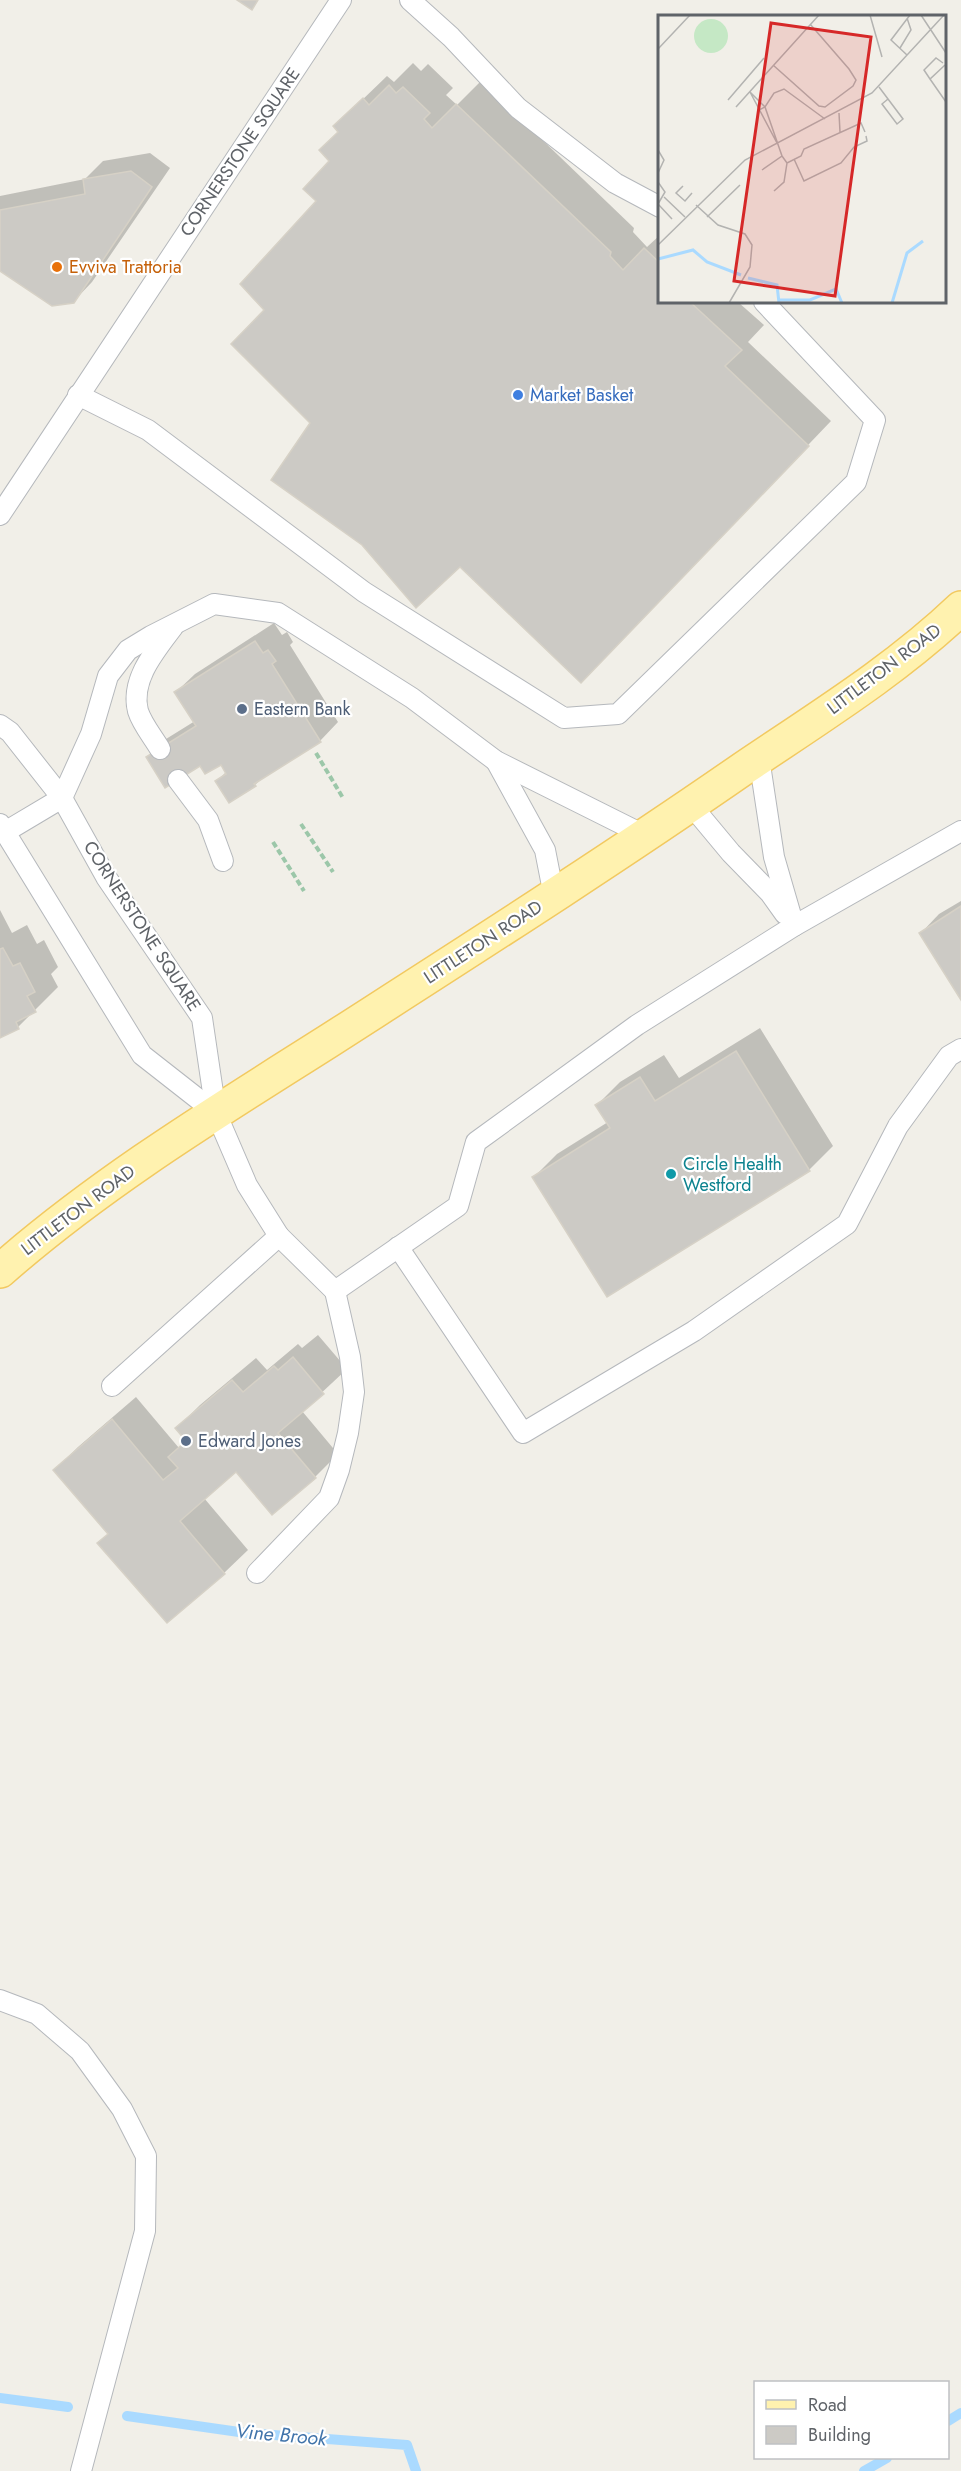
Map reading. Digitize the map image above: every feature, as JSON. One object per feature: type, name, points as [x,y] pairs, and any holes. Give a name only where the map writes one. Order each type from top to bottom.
[{"type":"main road","name":"LITTLETON ROAD","points":[[0,1271],[105,1186],[691,805],[861,688],[944,624],[961,608]]},
{"type":"lane","name":"CORNERSTONE SQUARE","points":[[0,515],[341,0]]},
{"type":"lane","points":[[410,0],[451,37],[518,108],[615,183],[658,206]]},
{"type":"lane","points":[[78,395],[148,430],[364,592],[564,718],[618,714],[856,482],[875,420],[765,303]]},
{"type":"lane","points":[[257,1573],[329,1498],[339,1470],[348,1433],[354,1392],[350,1357],[335,1291],[279,1236],[247,1185],[216,1113],[142,1055],[3,828],[63,798],[92,734],[108,676],[128,650],[214,604],[278,613],[412,698],[496,761],[644,835]]},
{"type":"lane","points":[[160,749],[139,714],[135,692],[150,658],[177,623]]},
{"type":"lane","name":"CORNERSTONE SQUARE","points":[[0,725],[10,732],[63,798],[106,877],[201,1018],[216,1113]]},
{"type":"lane","points":[[759,758],[774,858],[794,926]]},
{"type":"lane","points":[[496,761],[545,850],[554,896]]},
{"type":"lane","points":[[177,780],[208,820],[223,861]]},
{"type":"lane","points":[[691,805],[731,853],[770,893],[794,926]]},
{"type":"lane","points":[[335,1291],[458,1206],[476,1142],[637,1025],[794,926],[961,831]]},
{"type":"lane","points":[[398,1247],[523,1433],[694,1331],[847,1224],[898,1126],[949,1056],[961,1049]]},
{"type":"lane","points":[[112,1386],[279,1236]]},
{"type":"lane","points":[[0,2000],[37,2014],[80,2050],[122,2109],[146,2156],[145,2231],[81,2471]]},
{"type":"path","points":[[316,753],[342,798]]},
{"type":"path","points":[[301,824],[333,872]]},
{"type":"path","points":[[273,842],[304,891]]},
{"type":"building","points":[[237,0],[258,0],[252,10]]},
{"type":"building","name":"Market Basket","points":[[389,85],[396,93],[403,87],[430,113],[424,119],[432,128],[456,104],[611,252],[610,256],[623,270],[644,248],[658,261],[658,303],[691,303],[742,350],[725,366],[809,446],[581,683],[460,567],[416,608],[362,545],[271,480],[310,423],[231,344],[264,310],[240,284],[316,201],[303,189],[329,161],[319,150],[338,132],[333,126],[363,98],[369,105]]},
{"type":"building","points":[[131,171],[152,187],[74,303],[52,306],[0,271],[0,210],[85,194],[83,179]]},
{"type":"building","name":"Eastern Bank","points":[[255,641],[263,653],[268,650],[276,661],[272,664],[321,742],[254,784],[256,786],[229,803],[215,781],[226,774],[221,765],[205,774],[200,766],[165,788],[146,757],[196,726],[174,692]]},
{"type":"building","points":[[961,906],[961,1000],[919,933]]},
{"type":"building","points":[[3,948],[13,966],[20,963],[35,992],[27,996],[36,1012],[16,1022],[19,1029],[0,1038],[0,949]]},
{"type":"building","name":"Circle Health Westford","points":[[736,1051],[810,1171],[607,1297],[532,1177],[610,1128],[595,1105],[640,1077],[655,1101]]},
{"type":"building","points":[[293,1357],[324,1394],[278,1433],[316,1478],[272,1515],[236,1472],[180,1521],[225,1574],[167,1623],[97,1543],[108,1534],[53,1470],[112,1419],[163,1480],[178,1468],[168,1457],[186,1441],[175,1428],[232,1380],[243,1392],[274,1366],[278,1370]]},
{"type":"waterway","name":"Vine Brook","points":[[0,2398],[68,2407]]},
{"type":"waterway","points":[[949,2420],[961,2413]]},
{"type":"waterway","name":"Vine Brook","points":[[127,2416],[246,2433],[407,2445],[416,2471]]},
{"type":"waterway","points":[[864,2471],[885,2459]]},
{"type":"place","name":"Evviva Trattoria","points":[[57,267]]},
{"type":"place","name":"Market Basket","points":[[518,395]]},
{"type":"place","name":"Eastern Bank","points":[[242,709]]},
{"type":"place","name":"Circle Health Westford","points":[[671,1174]]},
{"type":"place","name":"Edward Jones","points":[[186,1441]]}]
